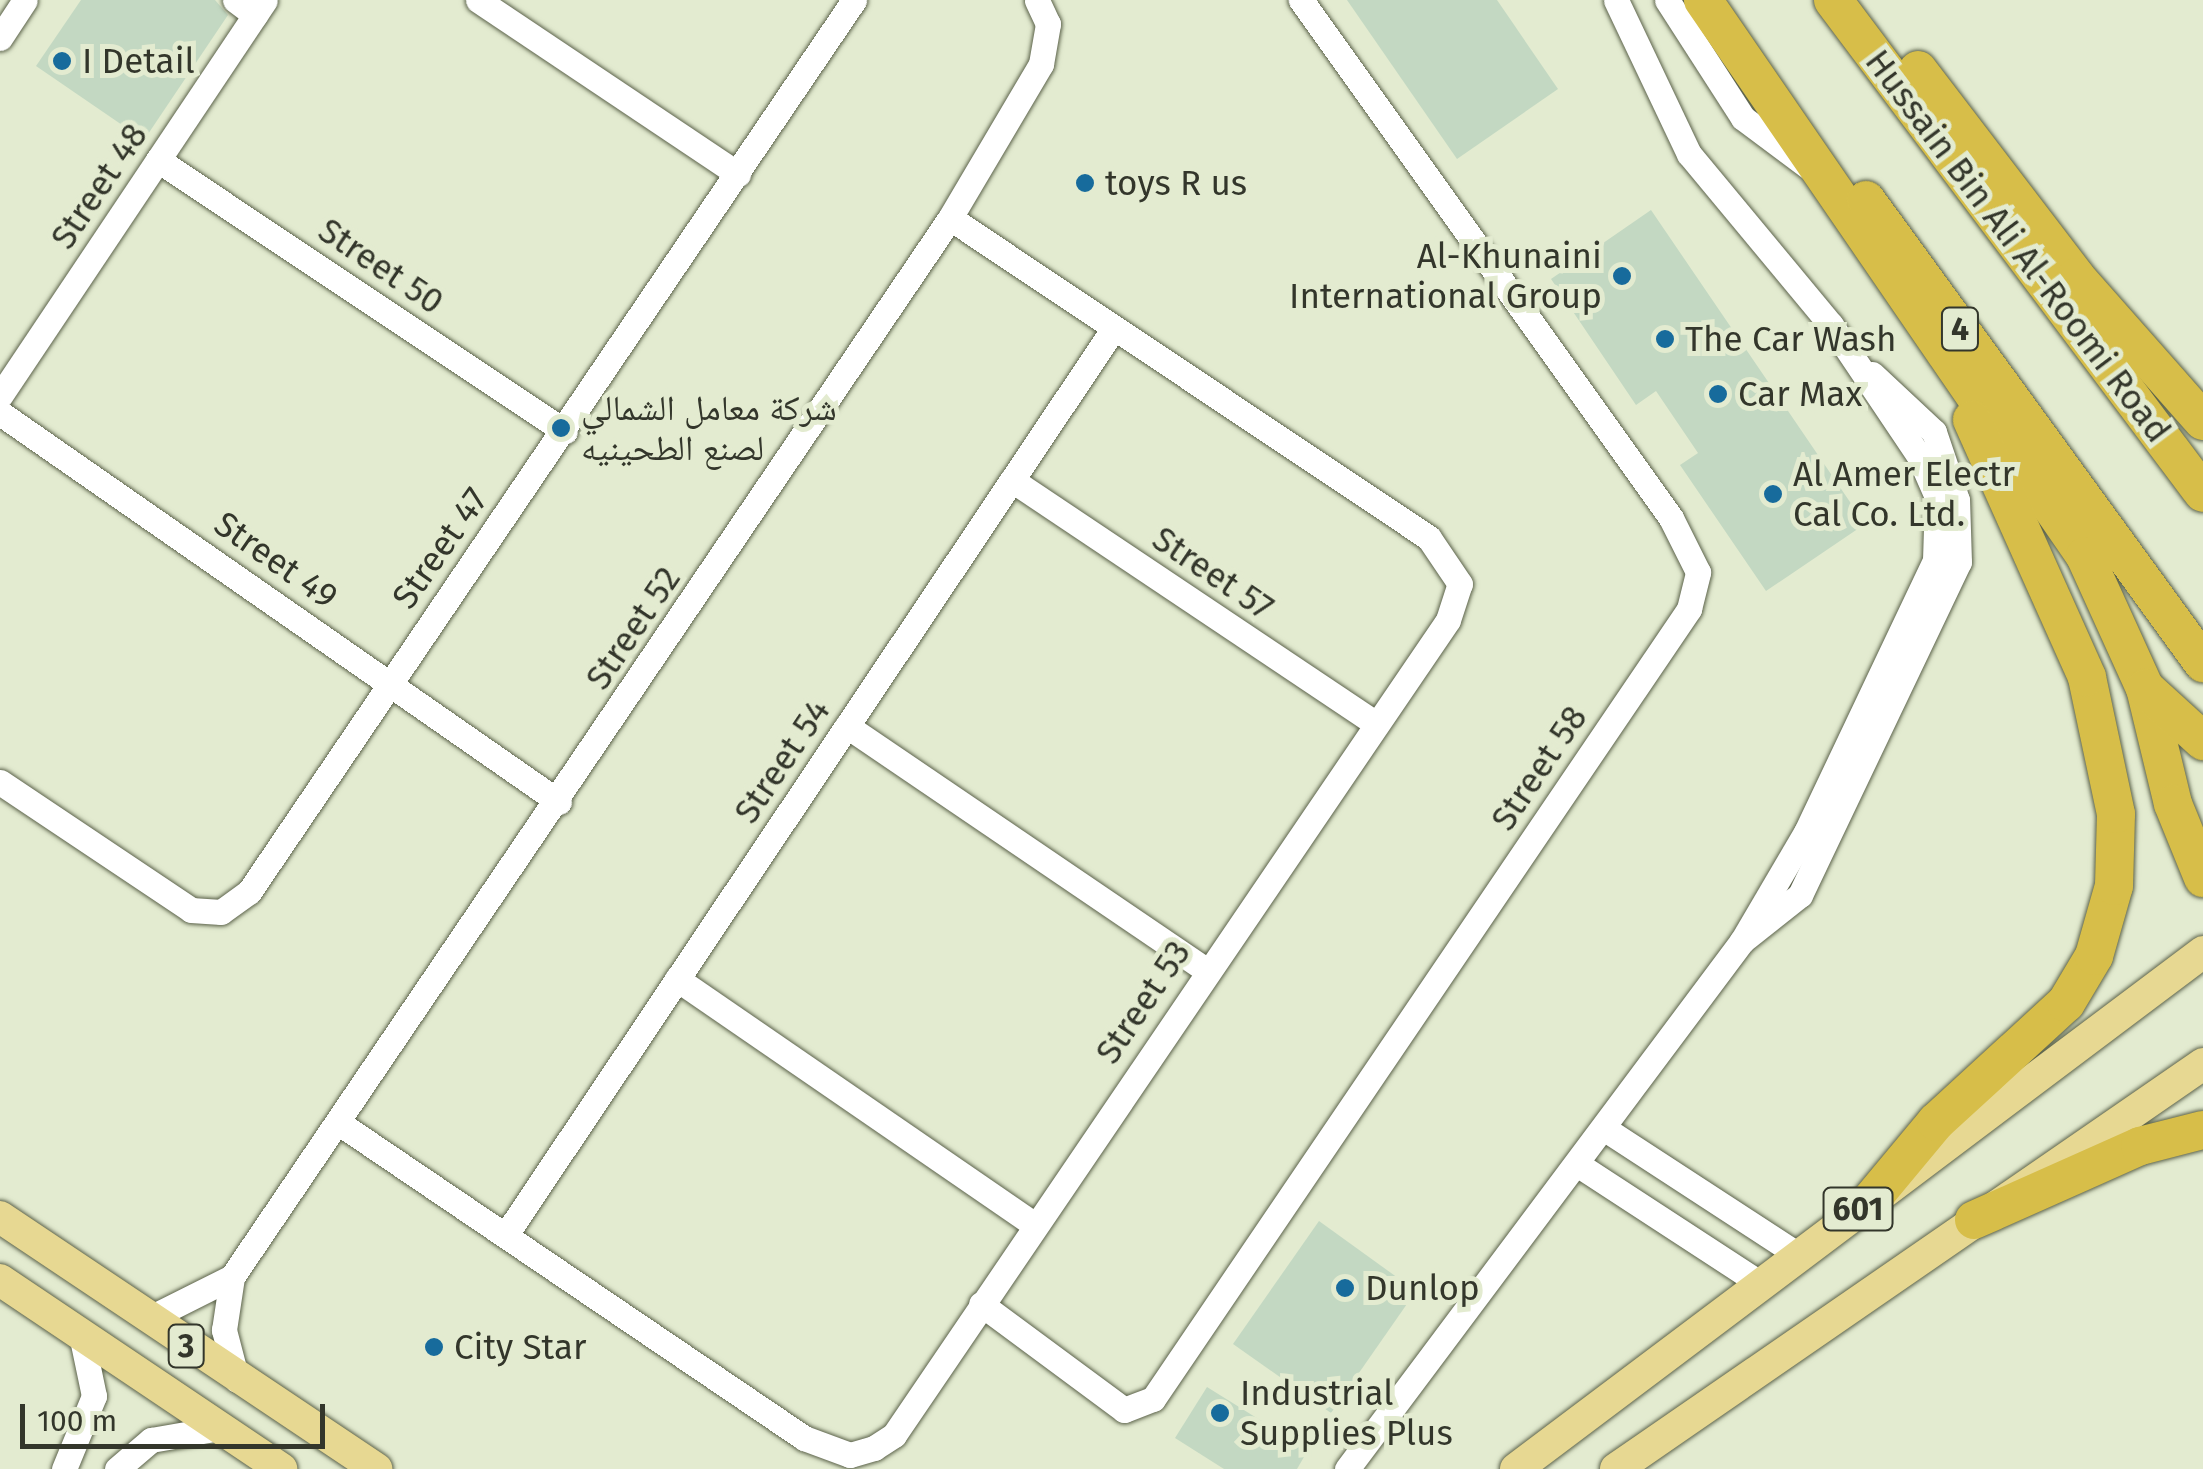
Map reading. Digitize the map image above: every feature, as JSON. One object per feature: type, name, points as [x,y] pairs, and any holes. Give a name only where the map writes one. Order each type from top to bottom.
[{"type":"highway","points":[[1702,0],[1815,171],[2085,556],[2145,688],[2173,804],[2203,878]]},
{"type":"highway","name":"4","points":[[1720,0],[2201,660]]},
{"type":"highway","name":"Hussain Bin Ali Al-Roomi Road","points":[[1833,0],[2203,493]]},
{"type":"highway","points":[[1865,0],[2076,277],[2203,421]]},
{"type":"highway","points":[[2076,277],[2203,392]]},
{"type":"highway","points":[[1871,1200],[1936,1122],[2066,1002],[2094,956],[2116,862],[2109,766],[2072,634],[1946,358]]},
{"type":"highway","points":[[2145,688],[2203,741]]},
{"type":"highway","points":[[1974,1220],[2140,1146],[2203,1130]]},
{"type":"main road","name":"601","points":[[1516,1469],[1758,1282],[2203,952]]},
{"type":"main road","name":"601","points":[[1616,1469],[2203,1064]]},
{"type":"main road","name":"3","points":[[0,1217],[148,1320],[376,1469]]},
{"type":"main road","name":"3","points":[[0,1280],[281,1469]]},
{"type":"street","points":[[0,38],[25,0]]},
{"type":"street","points":[[478,0],[738,174]]},
{"type":"street","name":"Street 47","points":[[0,782],[191,910],[222,912],[249,892],[390,681],[566,430],[854,0]]},
{"type":"street","name":"Street 52","points":[[238,1380],[224,1330],[232,1277],[559,802],[950,218],[1041,64],[1048,24],[1037,0]]},
{"type":"street","name":"Street 58","points":[[981,1304],[1124,1410],[1153,1399],[1689,610],[1698,572],[1671,518],[1301,0]]},
{"type":"street","points":[[1347,1469],[1742,942],[1806,832],[1935,560],[1940,518],[1930,476],[1863,369],[1698,167],[1616,0]]},
{"type":"street","points":[[1667,0],[1744,118],[1815,171]]},
{"type":"street","name":"Street 48","points":[[0,396],[158,160],[252,5]]},
{"type":"street","name":"Street 50","points":[[158,160],[566,430]]},
{"type":"street","name":"Street 53","points":[[339,1123],[507,1233],[804,1438],[850,1455],[894,1435],[1448,620],[1460,584],[1450,562],[950,218]]},
{"type":"street","name":"Street 54","points":[[507,1233],[1114,328]]},
{"type":"street","name":"Street 49","points":[[0,413],[559,802]]},
{"type":"street","name":"Street 57","points":[[1012,480],[1375,723]]},
{"type":"street","points":[[847,726],[1207,971]]},
{"type":"street","points":[[677,980],[1034,1224]]},
{"type":"street","points":[[1605,1129],[1797,1254]]},
{"type":"street","points":[[1577,1164],[1758,1282]]},
{"type":"street","name":"Street 52","points":[[148,1320],[232,1277]]},
{"type":"street","points":[[64,1469],[94,1396],[81,1334]]},
{"type":"street","points":[[117,1469],[162,1436],[220,1428]]},
{"type":"building","points":[[81,0],[215,0],[228,15],[144,140],[36,66]]},
{"type":"building","points":[[1347,0],[1497,0],[1558,89],[1457,159]]},
{"type":"building","points":[[1651,210],[1865,524],[1766,591],[1680,465],[1698,453],[1656,391],[1636,405],[1551,279]]},
{"type":"building","points":[[1319,1221],[1416,1291],[1331,1413],[1233,1344]]},
{"type":"building","name":"Industrial Supplies Plus","points":[[1207,1387],[1308,1450],[1297,1469],[1224,1469],[1175,1438]]},
{"type":"place","name":"I Detail","points":[[62,61]]},
{"type":"place","name":"toys R us","points":[[1085,183]]},
{"type":"place","name":"Al-Khunaini International Group","points":[[1622,276]]},
{"type":"place","name":"The Car Wash","points":[[1665,339]]},
{"type":"place","name":"Car Max","points":[[1718,394]]},
{"type":"place","name":"شركة معامل الشمالي لصنع الطحينيه","points":[[561,428]]},
{"type":"place","name":"Al Amer Electr Cal Co. Ltd.","points":[[1773,494]]},
{"type":"place","name":"Dunlop","points":[[1345,1288]]},
{"type":"place","name":"City Star","points":[[434,1347]]},
{"type":"place","name":"Industrial Supplies Plus","points":[[1220,1413]]}]
